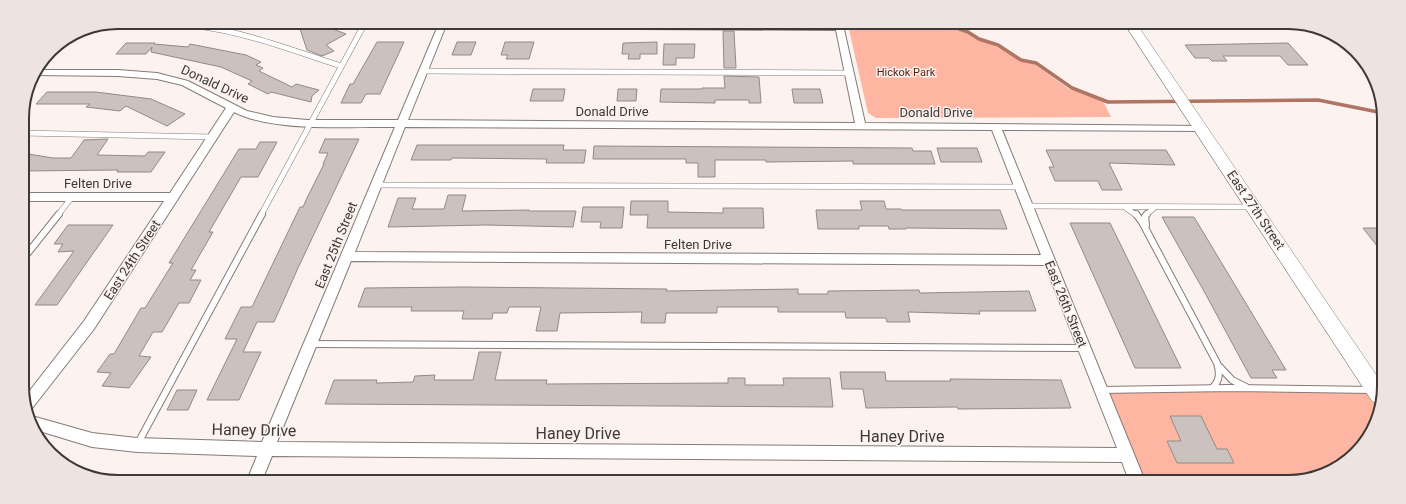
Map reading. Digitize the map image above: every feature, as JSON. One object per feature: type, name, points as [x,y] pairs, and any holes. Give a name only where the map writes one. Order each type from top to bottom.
[{"type":"main road","name":"East 27th Street","points":[[1134,29],[1377,390]]},
{"type":"street","name":"East 25th Street","points":[[256,475],[440,29]]},
{"type":"street","points":[[841,29],[861,126]]},
{"type":"street","name":"Donald Drive","points":[[42,73],[118,73],[157,76],[185,83],[206,93],[231,108],[258,117],[273,120],[311,123],[996,127],[1197,122]]},
{"type":"street","name":"East 24th Street","points":[[30,400],[89,325],[231,108]]},
{"type":"street","name":"East 26th Street","points":[[996,127],[1134,475]]},
{"type":"street","name":"Felten Drive","points":[[29,197],[173,197]]},
{"type":"street","name":"Felten Drive","points":[[347,256],[1049,260]]},
{"type":"street","name":"Haney Drive","points":[[38,424],[92,440],[137,445],[267,449],[1126,455]]},
{"type":"lane","points":[[211,29],[273,44],[341,66]]},
{"type":"lane","points":[[137,445],[362,29]]},
{"type":"lane","points":[[423,71],[850,73]]},
{"type":"lane","points":[[29,133],[212,138]]},
{"type":"lane","points":[[376,185],[1020,187]]},
{"type":"lane","points":[[29,251],[72,197]]},
{"type":"lane","points":[[1027,206],[1253,207]]},
{"type":"lane","points":[[1121,207],[1131,210],[1138,215],[1217,363],[1232,380],[1252,389]]},
{"type":"lane","points":[[1149,234],[1145,216],[1156,207]]},
{"type":"lane","points":[[311,344],[1084,348]]},
{"type":"lane","points":[[1212,388],[1217,384],[1219,378],[1217,363]]},
{"type":"lane","points":[[1100,390],[1212,388],[1376,392]]},
{"type":"green space","name":"Hickok Park","points":[[849,29],[953,29],[967,33],[1002,49],[1019,60],[1034,64],[1069,89],[1103,101],[1111,117],[876,118],[868,113]]},
{"type":"green space","points":[[1100,390],[1377,391],[1372,414],[1368,425],[1359,440],[1342,457],[1311,472],[1294,475],[1135,475]]},
{"type":"building","points":[[300,29],[333,29],[346,34],[326,45],[334,51],[322,56],[307,50]]},
{"type":"building","points":[[723,31],[734,31],[736,68],[724,68]]},
{"type":"building","points":[[377,42],[404,42],[380,94],[366,94],[361,103],[341,103],[350,84],[353,84]]},
{"type":"building","points":[[457,42],[476,42],[471,55],[452,55]]},
{"type":"building","points":[[505,42],[534,42],[529,59],[506,59],[508,55],[501,55]]},
{"type":"building","points":[[657,42],[657,54],[640,54],[640,59],[628,59],[629,54],[622,54],[623,43]]},
{"type":"building","points":[[126,43],[155,43],[154,44],[188,47],[190,44],[246,55],[261,62],[256,65],[263,68],[259,71],[292,87],[296,84],[319,90],[312,96],[311,102],[271,92],[268,94],[248,84],[252,81],[221,67],[151,52],[152,47],[146,54],[116,54]]},
{"type":"building","points":[[1288,43],[1308,65],[1288,65],[1280,56],[1223,56],[1227,61],[1212,61],[1209,58],[1195,58],[1185,45]]},
{"type":"building","points":[[664,44],[695,44],[694,58],[676,58],[676,65],[663,65]]},
{"type":"building","points":[[724,76],[759,77],[761,103],[749,103],[749,100],[715,100],[715,103],[660,102],[661,89],[725,88]]},
{"type":"building","points":[[533,89],[565,89],[563,101],[530,101]]},
{"type":"building","points":[[618,89],[637,89],[636,101],[617,101]]},
{"type":"building","points":[[792,89],[820,89],[823,103],[794,103]]},
{"type":"building","points":[[47,92],[96,92],[151,99],[185,114],[167,126],[126,106],[120,111],[86,107],[90,104],[36,104]]},
{"type":"building","points":[[108,139],[97,155],[145,156],[148,152],[165,152],[151,172],[117,172],[118,170],[29,171],[29,154],[53,158],[71,158],[84,140]]},
{"type":"building","points":[[325,139],[359,139],[274,322],[257,322],[243,352],[261,352],[239,400],[207,400],[237,339],[225,339],[241,307],[252,307],[300,207],[303,207],[324,164],[328,153],[319,153]]},
{"type":"building","points":[[260,142],[277,142],[258,177],[241,177],[209,232],[213,232],[191,270],[196,270],[190,280],[201,280],[189,303],[179,303],[162,332],[153,332],[139,356],[151,357],[129,388],[102,386],[111,373],[97,372],[110,354],[114,354],[141,308],[145,308],[173,263],[169,263],[239,149],[256,149]]},
{"type":"building","points":[[417,145],[564,145],[563,150],[586,150],[584,163],[546,163],[547,159],[452,158],[451,160],[411,160]]},
{"type":"building","points":[[594,146],[912,148],[913,151],[931,151],[935,164],[853,164],[853,161],[766,162],[766,160],[715,160],[715,177],[698,177],[698,163],[686,163],[686,159],[593,159]]},
{"type":"building","points":[[937,148],[977,148],[982,162],[941,162]]},
{"type":"building","points":[[1046,150],[1166,150],[1175,165],[1109,163],[1122,190],[1102,190],[1098,181],[1055,181],[1049,167],[1054,167]]},
{"type":"building","points":[[448,195],[466,195],[462,211],[576,211],[573,227],[485,225],[388,227],[398,198],[416,198],[412,209],[444,209]]},
{"type":"building","points":[[631,201],[668,201],[668,212],[723,213],[723,208],[763,208],[764,228],[647,228],[648,215],[630,215]]},
{"type":"building","points":[[860,201],[884,201],[886,209],[1000,210],[1007,229],[889,229],[888,226],[859,226],[859,229],[818,229],[816,210],[862,210]]},
{"type":"building","points":[[583,207],[624,207],[622,228],[600,228],[601,222],[581,222]]},
{"type":"building","points":[[1162,217],[1194,217],[1286,370],[1272,370],[1277,378],[1251,378]]},
{"type":"building","points":[[1070,223],[1110,223],[1181,368],[1135,368]]},
{"type":"building","points":[[68,225],[113,225],[57,305],[35,305],[74,251],[58,252],[63,244],[54,244]]},
{"type":"building","points":[[1363,228],[1377,228],[1377,246]]},
{"type":"building","points":[[464,287],[667,289],[666,291],[798,289],[798,294],[828,294],[828,291],[919,290],[920,293],[1029,291],[1036,311],[979,311],[980,314],[908,312],[910,322],[887,322],[886,318],[846,318],[845,312],[778,312],[778,307],[717,307],[717,313],[666,313],[665,323],[641,323],[642,312],[560,313],[557,331],[536,331],[541,307],[509,307],[507,313],[493,313],[492,319],[462,319],[464,311],[411,311],[412,307],[358,307],[365,288]]},
{"type":"building","points":[[479,352],[501,352],[495,380],[547,380],[546,384],[728,383],[728,378],[745,378],[745,385],[784,385],[783,378],[830,378],[833,407],[325,404],[334,380],[377,380],[376,383],[413,382],[415,376],[435,375],[434,380],[473,380]]},
{"type":"building","points":[[840,372],[885,372],[886,381],[951,381],[950,379],[1061,380],[1071,408],[866,408],[863,389],[842,389]]},
{"type":"building","points":[[177,390],[197,390],[188,410],[167,410]]},
{"type":"building","points":[[1170,416],[1201,416],[1217,449],[1227,449],[1234,463],[1177,463],[1167,441],[1181,441]]},
{"type":"waterway","points":[[959,29],[968,32],[979,39],[998,45],[1021,60],[1036,63],[1072,88],[1108,102],[1318,100],[1376,112]]}]
